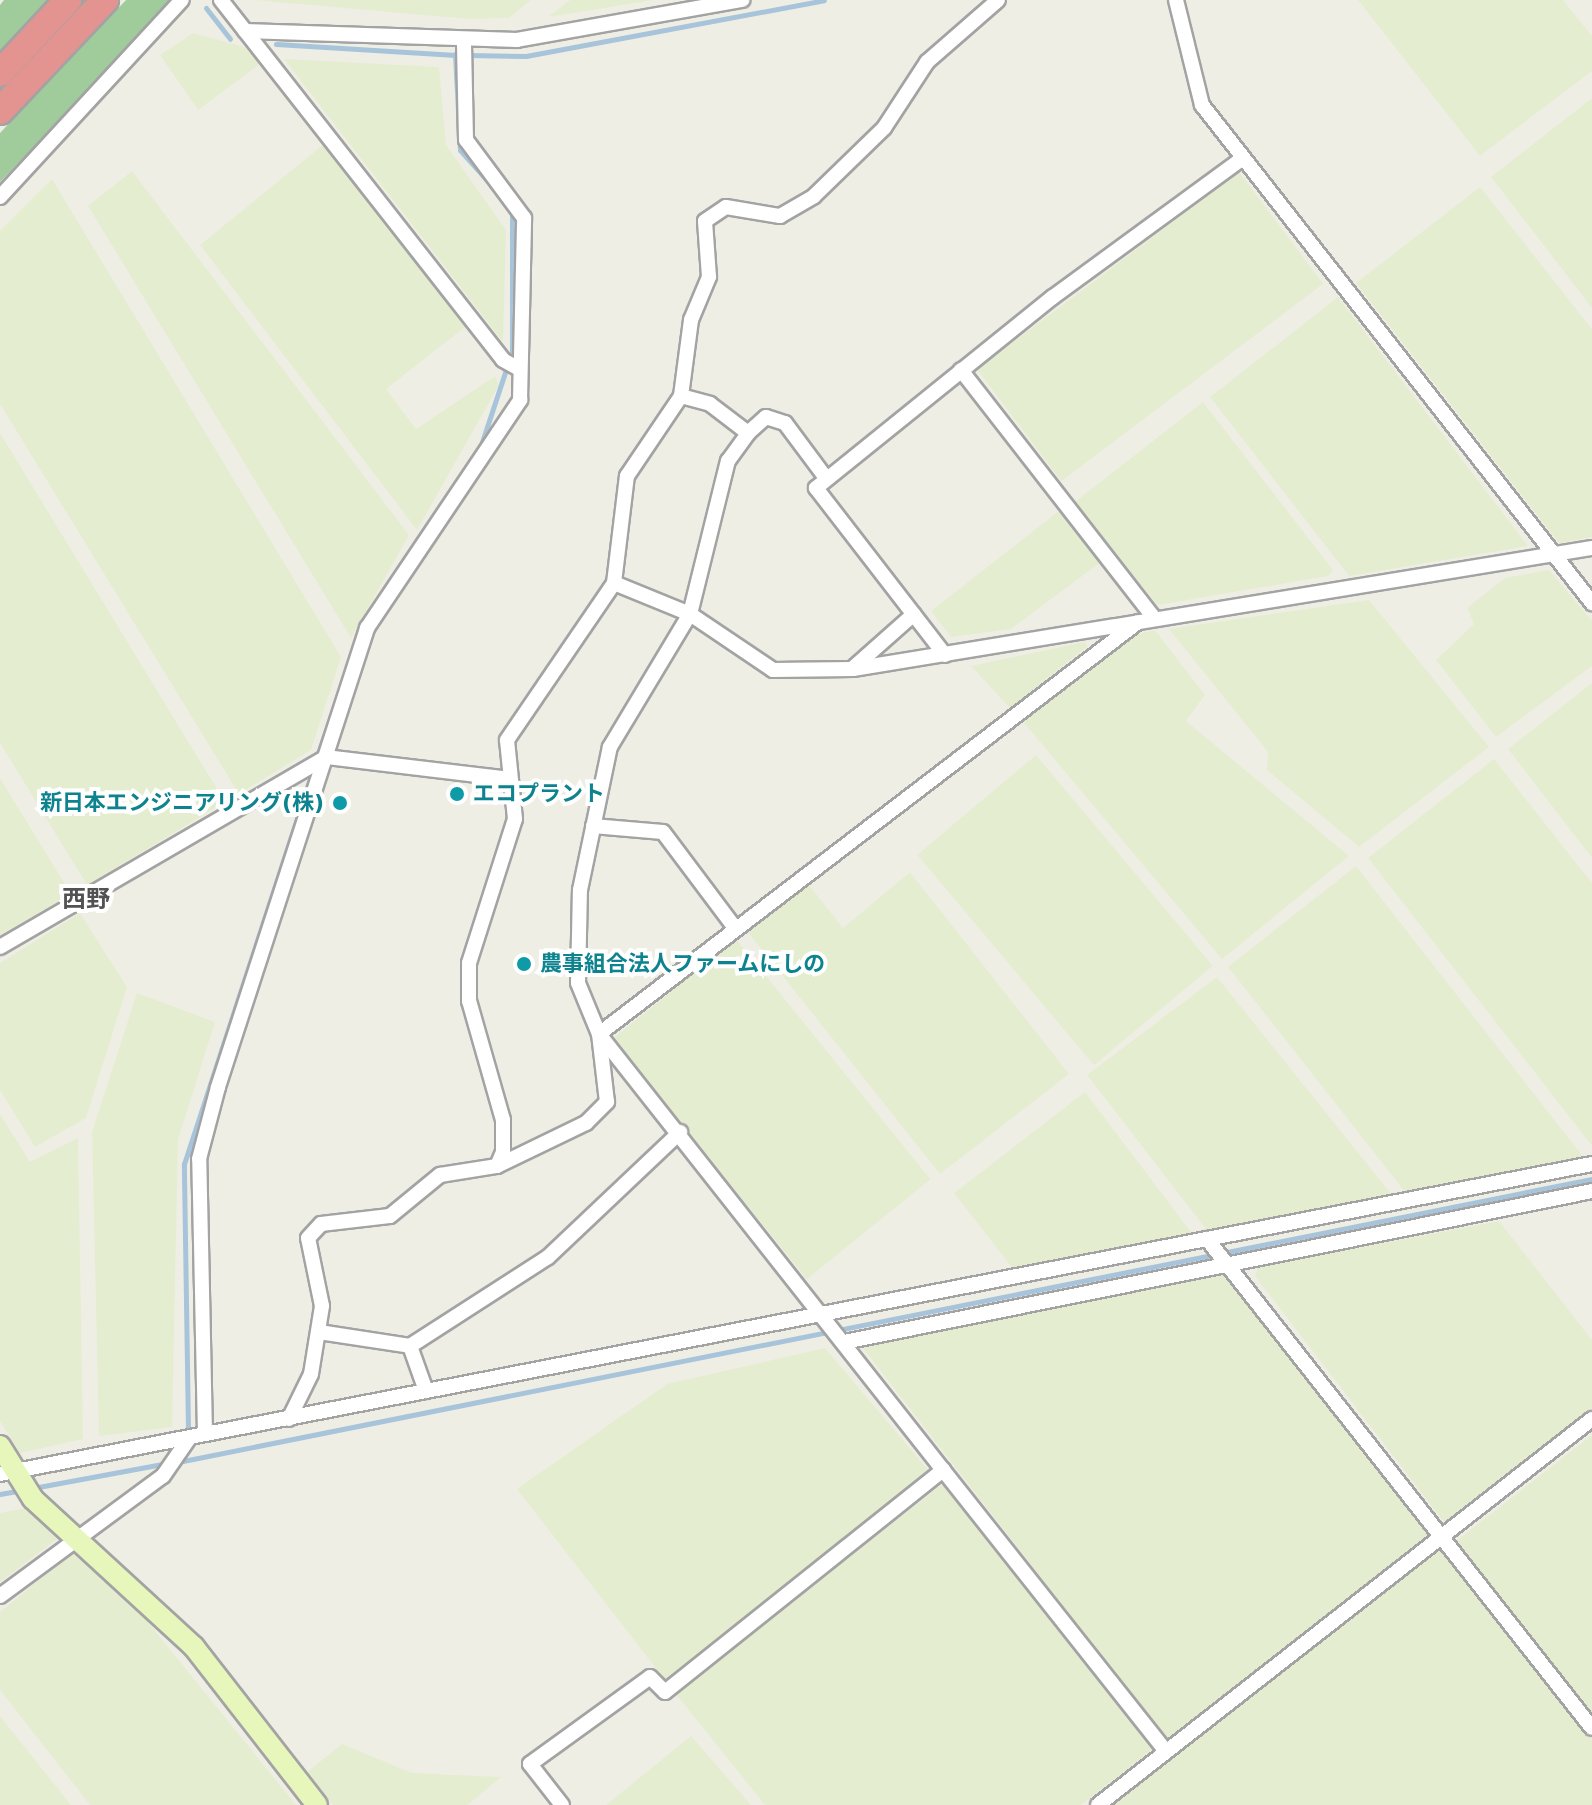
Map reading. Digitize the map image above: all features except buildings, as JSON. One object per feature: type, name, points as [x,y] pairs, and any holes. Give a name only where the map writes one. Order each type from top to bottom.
[{"type":"highway","points":[[0,73],[68,0]]},
{"type":"highway","points":[[0,111],[105,0]]},
{"type":"street","points":[[0,197],[182,0]]},
{"type":"street","points":[[221,0],[503,360],[519,369]]},
{"type":"street","points":[[245,31],[464,43],[742,0]]},
{"type":"street","points":[[497,1166],[503,1120],[469,1001],[469,963],[515,819],[507,740],[614,583],[627,476],[681,396],[691,320],[709,277],[705,221],[726,207],[780,216],[814,196],[884,128],[927,62],[998,0]]},
{"type":"street","points":[[1176,0],[1193,82],[1243,158],[1592,603]]},
{"type":"street","points":[[0,1596],[76,1537],[163,1476],[198,1436],[199,1159],[367,628],[520,400],[524,218],[466,140],[464,43]]},
{"type":"street","points":[[945,655],[816,488],[961,370],[1243,158]]},
{"type":"street","points":[[961,370],[1153,617]]},
{"type":"street","points":[[681,396],[710,404],[748,433]]},
{"type":"street","points":[[289,1419],[311,1374],[319,1332],[322,1306],[308,1238],[321,1224],[390,1216],[440,1175],[497,1166],[586,1123],[607,1102],[599,1034],[578,983],[580,890],[610,747],[690,614],[728,461],[748,433],[766,417],[785,423],[826,478]]},
{"type":"street","points":[[614,583],[690,614],[773,670],[853,669],[1153,617],[1592,548]]},
{"type":"street","points":[[853,669],[914,614]]},
{"type":"street","points":[[599,1034],[1138,622]]},
{"type":"street","points":[[0,947],[326,757],[510,779]]},
{"type":"street","points":[[593,826],[663,832],[735,928]]},
{"type":"street","points":[[599,1034],[680,1132],[821,1317],[844,1342],[1166,1751]]},
{"type":"street","points":[[319,1332],[410,1346],[548,1257],[680,1132]]},
{"type":"street","points":[[7,1473],[821,1317],[1592,1164]]},
{"type":"street","points":[[844,1342],[1230,1260],[1592,1191]]},
{"type":"street","points":[[1207,1239],[1230,1260],[1592,1728]]},
{"type":"street","points":[[410,1346],[426,1391]]},
{"type":"street","points":[[1098,1805],[1592,1419]]},
{"type":"street","points":[[0,1446],[7,1473],[194,1647],[317,1805]]},
{"type":"street","points":[[562,1805],[530,1764],[650,1677],[665,1692],[943,1470]]},
{"type":"green space","points":[[4,0],[49,0],[0,51],[0,5]]},
{"type":"green space","points":[[126,0],[175,0],[0,182],[0,133]]},
{"type":"green space","points":[[255,0],[531,0],[509,18],[468,19]]},
{"type":"green space","points":[[570,0],[654,0],[548,17]]},
{"type":"green space","points":[[1358,0],[1563,0],[1592,36],[1592,71],[1480,156]]},
{"type":"green space","points":[[193,33],[244,47],[260,64],[198,110],[160,55]]},
{"type":"green space","points":[[284,59],[439,67],[446,145],[506,230],[503,342]]},
{"type":"green space","points":[[1592,98],[1592,308],[1491,177]]},
{"type":"green space","points":[[324,144],[469,324],[386,389],[416,429],[495,376],[499,385],[417,530],[200,245]]},
{"type":"green space","points":[[132,171],[409,535],[351,638],[88,206]]},
{"type":"green space","points":[[1239,172],[1323,284],[1061,481],[977,369]]},
{"type":"green space","points":[[52,179],[341,657],[311,750],[239,794],[0,404],[0,231]]},
{"type":"green space","points":[[1480,187],[1592,329],[1592,537],[1559,543],[1356,283]]},
{"type":"green space","points":[[1338,297],[1528,546],[1349,576],[1210,397]]},
{"type":"green space","points":[[1203,402],[1333,570],[1328,576],[1158,605],[1072,504]]},
{"type":"green space","points":[[0,433],[225,802],[87,885],[0,743]]},
{"type":"green space","points":[[1059,511],[1101,562],[1011,629],[951,637],[931,611]]},
{"type":"green space","points":[[1549,570],[1592,621],[1592,666],[1496,737],[1436,660],[1474,624],[1467,608],[1505,578]]},
{"type":"green space","points":[[1369,600],[1489,747],[1359,847],[1267,770],[1268,752],[1169,629]]},
{"type":"green space","points":[[1155,630],[1205,695],[1186,721],[1349,856],[1222,959],[1020,718],[1130,636]]},
{"type":"green space","points":[[1084,642],[1088,646],[1010,708],[971,666]]},
{"type":"green space","points":[[1592,683],[1592,858],[1508,749]]},
{"type":"green space","points":[[1036,755],[1213,966],[1094,1065],[917,855]]},
{"type":"green space","points":[[1494,759],[1592,883],[1592,1146],[1368,858]]},
{"type":"green space","points":[[0,778],[71,894],[0,935]]},
{"type":"green space","points":[[1356,866],[1585,1159],[1406,1193],[1228,967]]},
{"type":"green space","points":[[910,872],[1069,1074],[940,1174],[747,931],[809,885],[843,928]]},
{"type":"green space","points":[[80,913],[127,987],[86,1118],[35,1147],[0,1090],[0,963]]},
{"type":"green space","points":[[736,939],[930,1179],[807,1279],[612,1039]]},
{"type":"green space","points":[[1217,977],[1392,1195],[1209,1233],[1087,1075]]},
{"type":"green space","points":[[137,993],[215,1022],[178,1140],[172,1427],[99,1436],[92,1132]]},
{"type":"green space","points":[[1085,1092],[1194,1236],[1014,1270],[954,1193]]},
{"type":"green space","points":[[0,1114],[30,1162],[78,1138],[83,1439],[20,1453],[0,1421]]},
{"type":"green space","points":[[1499,1221],[1592,1340],[1592,1408],[1444,1522],[1255,1276],[1258,1267]]},
{"type":"green space","points":[[1224,1271],[1429,1535],[1167,1740],[862,1347]]},
{"type":"green space","points":[[825,1348],[929,1471],[665,1680],[517,1489],[667,1384]]},
{"type":"green space","points":[[1592,1435],[1592,1717],[1455,1542]]},
{"type":"green space","points":[[944,1483],[1153,1749],[1081,1805],[765,1805],[675,1693]]},
{"type":"green space","points":[[25,1508],[57,1539],[0,1582],[0,1513]]},
{"type":"green space","points":[[1441,1545],[1592,1740],[1592,1805],[1112,1805]]},
{"type":"green space","points":[[72,1553],[134,1605],[296,1805],[90,1805],[0,1690],[0,1612]]},
{"type":"green space","points":[[0,1716],[71,1805],[0,1805]]},
{"type":"green space","points":[[691,1736],[751,1805],[606,1805]]},
{"type":"green space","points":[[342,1744],[412,1773],[501,1777],[468,1805],[333,1805],[307,1772]]},
{"type":"waterway","points":[[466,55],[526,56],[824,0]]},
{"type":"waterway","points":[[206,8],[230,39]]},
{"type":"waterway","points":[[276,44],[456,55]]},
{"type":"waterway","points":[[455,54],[460,150],[494,188]]},
{"type":"waterway","points":[[479,451],[512,351],[512,211]]},
{"type":"waterway","points":[[361,627],[430,522]]},
{"type":"waterway","points":[[316,759],[344,678]]},
{"type":"waterway","points":[[188,1429],[184,1164],[313,769]]},
{"type":"waterway","points":[[178,1462],[1592,1179]]},
{"type":"waterway","points":[[33,1488],[168,1463]]},
{"type":"waterway","points":[[0,1494],[23,1490]]},
{"type":"place","name":"エコプラント","points":[[457,794]]},
{"type":"place","name":"新日本エンジニアリング(株)","points":[[340,803]]},
{"type":"place","name":"農事組合法人ファームにしの","points":[[524,964]]},
{"type":"district","name":"西野","points":[[86,900]]}]
